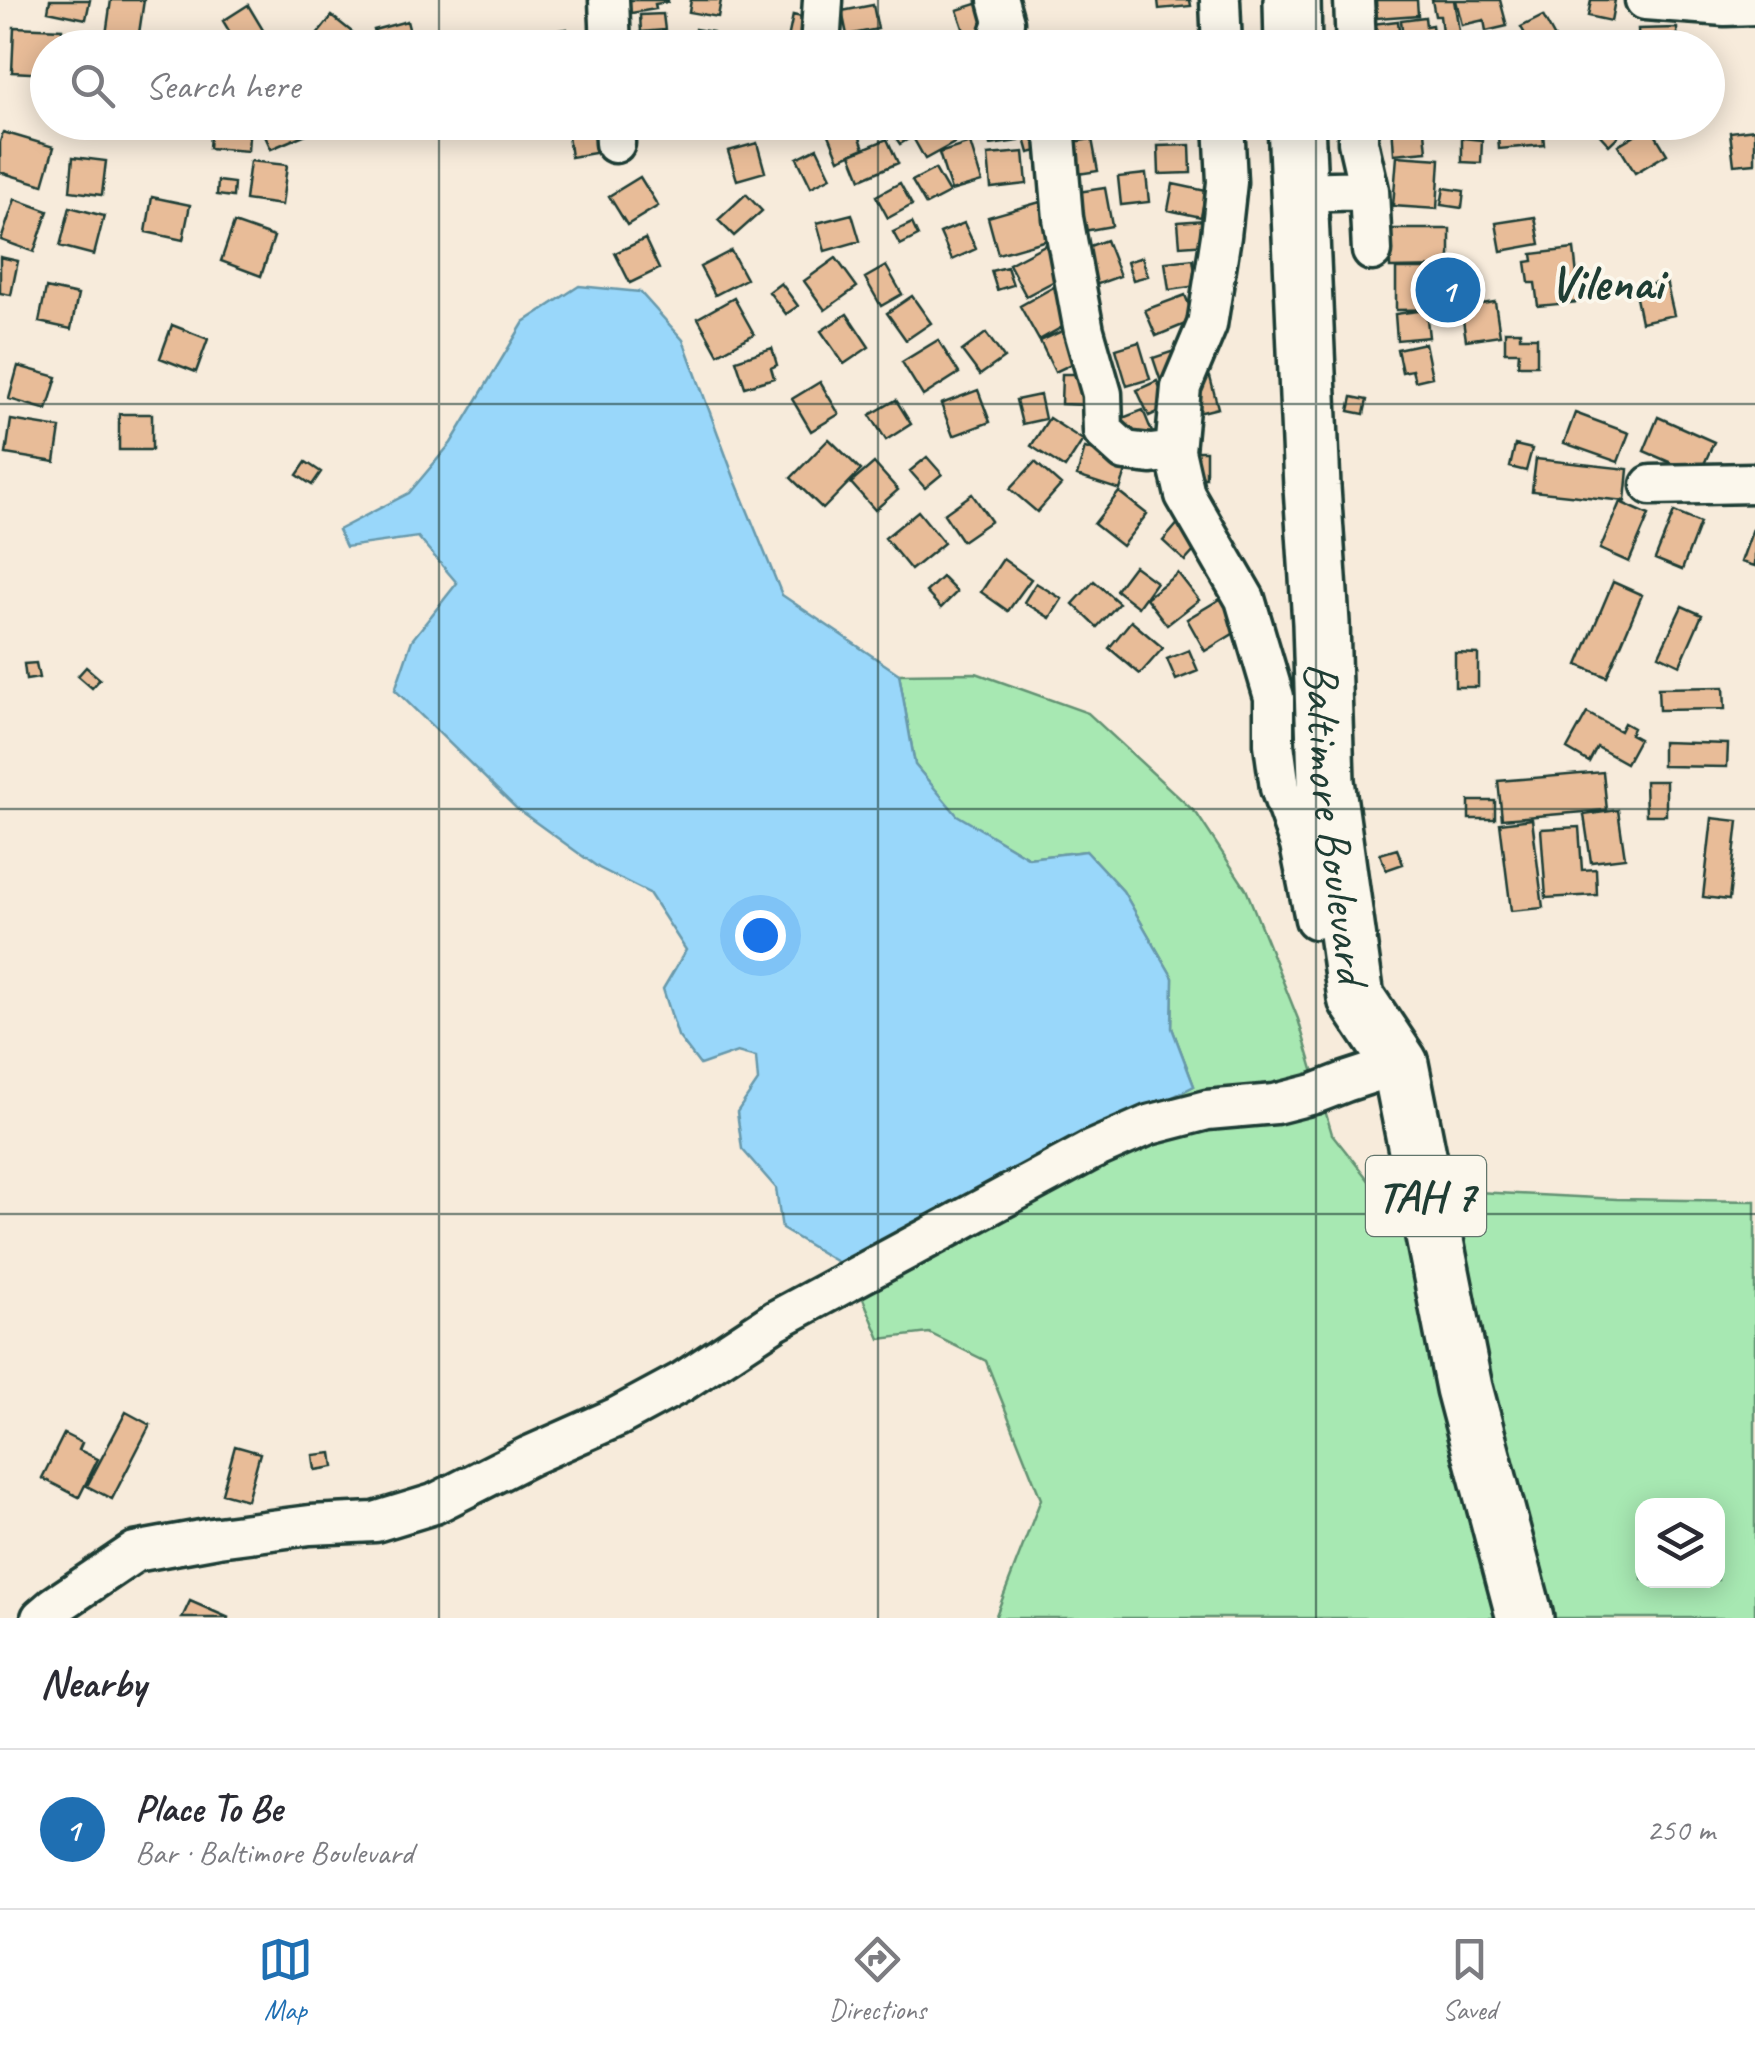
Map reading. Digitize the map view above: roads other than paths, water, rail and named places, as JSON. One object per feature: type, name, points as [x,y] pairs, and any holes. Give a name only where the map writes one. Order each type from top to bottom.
[{"type":"highway","points":[[1292,0],[1293,30]]},
{"type":"highway","name":"Baltimore Boulevard","points":[[1297,140],[1326,780],[1356,998],[1400,1064],[1464,1388],[1525,1618]]},
{"type":"street","points":[[609,0],[610,30]]},
{"type":"street","points":[[821,30],[823,0]]},
{"type":"street","points":[[998,0],[1004,22],[1001,30]]},
{"type":"street","points":[[1220,0],[1221,30]]},
{"type":"street","points":[[1354,0],[1355,30]]},
{"type":"street","points":[[1645,0],[1755,6]]},
{"type":"street","points":[[1056,140],[1063,218],[1084,331],[1102,394],[1103,431],[1125,451],[1175,452]]},
{"type":"street","points":[[1225,140],[1227,182],[1207,324],[1182,387],[1175,452],[1185,495],[1246,600],[1274,698],[1274,744],[1280,788],[1300,845],[1315,919]]},
{"type":"street","points":[[1358,140],[1370,190],[1372,251]]},
{"type":"street","points":[[1298,192],[1370,190]]},
{"type":"street","points":[[1651,485],[1755,483]]},
{"type":"street","points":[[41,1618],[135,1552],[292,1528],[375,1522],[434,1504],[617,1417],[682,1382],[776,1320],[1092,1150],[1149,1125],[1207,1110],[1275,1104],[1400,1064]]},
{"type":"water","points":[[579,286],[640,292],[683,340],[782,595],[899,674],[915,765],[957,815],[1029,858],[1086,851],[1123,891],[1173,978],[1172,1028],[1194,1086],[1042,1164],[851,1270],[782,1229],[776,1188],[742,1149],[737,1112],[758,1081],[756,1057],[737,1052],[700,1065],[678,1036],[663,989],[686,950],[649,893],[599,868],[516,808],[395,690],[412,640],[457,583],[418,537],[346,547],[338,530],[409,493],[451,443],[524,322]]},
{"type":"place","name":"Place To Be","points":[[1448,290]]},
{"type":"district","name":"Vilenai","points":[[1606,282]]}]
